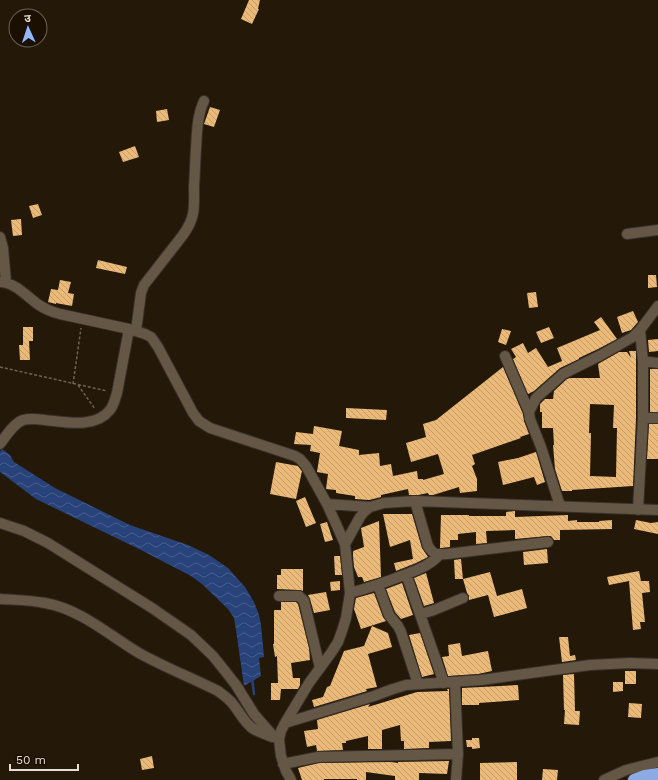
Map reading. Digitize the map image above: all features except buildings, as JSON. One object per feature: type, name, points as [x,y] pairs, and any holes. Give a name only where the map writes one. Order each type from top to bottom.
[{"type":"highway","points":[[634,780],[645,776],[658,774]]},
{"type":"street","points":[[0,444],[18,423],[24,420],[32,419],[76,423],[87,422],[105,415],[111,409],[117,393],[144,285],[184,236],[192,219],[194,206],[197,130],[204,101]]},
{"type":"street","points":[[627,234],[658,230]]},
{"type":"street","points":[[0,237],[3,248],[3,282],[15,287],[45,308],[60,314],[132,330],[151,337],[193,413],[199,421],[210,428],[300,459],[306,466],[327,504],[345,544],[350,593],[346,618],[340,636],[331,653],[309,683],[276,738]]},
{"type":"street","points":[[529,412],[536,398],[563,374],[633,337],[658,306]]},
{"type":"street","points":[[638,510],[643,418],[643,361],[640,330]]},
{"type":"street","points":[[505,356],[529,412],[530,419],[541,447],[560,506]]},
{"type":"street","points":[[643,361],[658,363]]},
{"type":"street","points":[[643,418],[658,418]]},
{"type":"street","points":[[327,504],[370,507],[384,503],[415,501],[658,510]]},
{"type":"street","points":[[415,501],[428,546],[435,554],[548,542]]},
{"type":"street","points":[[345,544],[360,517],[370,507]]},
{"type":"street","points":[[0,523],[44,540],[161,614],[191,635],[225,671],[239,689],[254,714],[276,738],[280,748],[283,764],[291,780]]},
{"type":"street","points":[[350,593],[378,585],[417,570],[434,560],[440,554]]},
{"type":"street","points":[[406,574],[444,683]]},
{"type":"street","points":[[378,585],[389,615],[401,632],[418,684]]},
{"type":"street","points":[[279,596],[299,596],[304,601],[320,668]]},
{"type":"street","points":[[421,614],[463,598]]},
{"type":"street","points":[[0,599],[47,603],[70,611],[140,653],[218,691],[233,704],[251,727],[257,731],[276,738]]},
{"type":"street","points":[[285,724],[406,685],[511,677],[590,665],[630,663],[658,664]]},
{"type":"street","points":[[455,682],[458,754],[456,780]]},
{"type":"street","points":[[283,764],[318,757],[458,754]]},
{"type":"street","points":[[604,780],[626,770],[658,762]]},
{"type":"path","points":[[73,384],[83,319]]},
{"type":"path","points":[[0,367],[117,393]]},
{"type":"path","points":[[78,385],[101,417]]},
{"type":"water","points":[[2,449],[10,455],[14,462],[55,488],[130,525],[188,545],[209,555],[228,568],[245,587],[254,602],[259,615],[264,657],[259,658],[261,676],[244,686],[234,618],[228,609],[202,584],[191,576],[143,551],[36,499],[0,472],[0,452]]},
{"type":"waterway","points":[[252,678],[254,694]]}]
